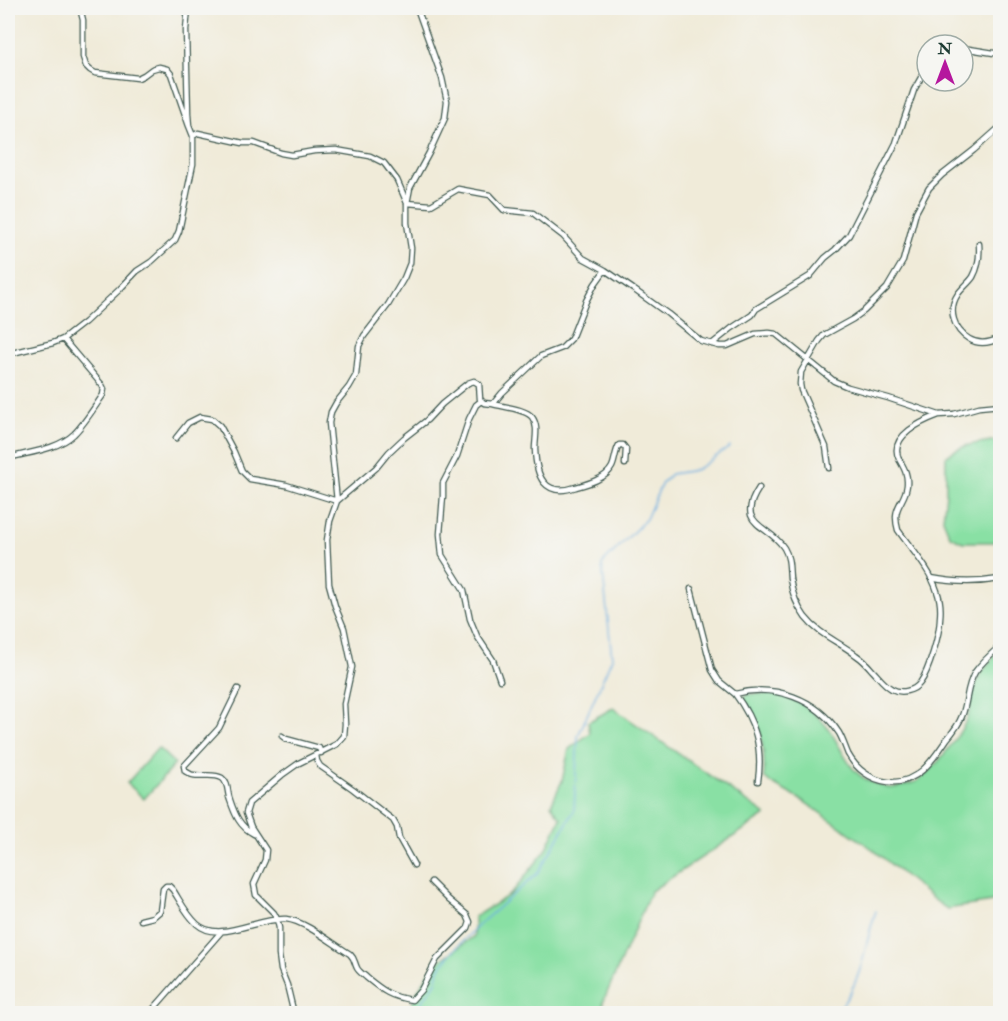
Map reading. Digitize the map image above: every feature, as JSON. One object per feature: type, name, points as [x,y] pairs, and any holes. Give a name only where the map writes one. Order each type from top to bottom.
[{"type":"street","points":[[8,354],[63,339],[85,322],[137,271],[151,262],[174,240],[179,231],[193,164],[193,136],[171,74],[159,67],[138,78],[95,73],[90,70],[83,57],[83,20],[80,8]]},
{"type":"street","points":[[188,8],[186,57],[189,126]]},
{"type":"street","points":[[294,1014],[281,970],[277,919],[256,895],[254,884],[265,860],[266,850],[251,827],[246,813],[249,803],[290,769],[337,744],[344,736],[345,693],[352,667],[344,628],[329,584],[327,540],[330,521],[337,501],[328,423],[336,403],[350,387],[356,375],[359,346],[364,336],[388,305],[410,263],[407,203],[410,189],[445,118],[447,101],[442,78],[417,8]]},
{"type":"street","points":[[975,50],[1000,54]]},
{"type":"street","points":[[712,344],[752,315],[756,309],[810,276],[849,235],[896,143],[915,88]]},
{"type":"street","points":[[829,468],[826,447],[800,384],[801,372],[824,335],[864,311],[887,288],[903,261],[916,212],[929,188],[942,174],[1000,127]]},
{"type":"street","points":[[193,136],[198,133],[243,143],[254,143],[292,155],[336,150],[370,156],[384,163],[397,180],[407,203]]},
{"type":"street","points":[[407,203],[431,205],[458,189],[490,195],[504,210],[533,213],[563,236],[583,258],[605,270],[668,314],[701,341],[727,346],[755,334],[769,333],[782,338],[834,381],[939,415]]},
{"type":"street","points":[[979,244],[978,267],[973,278],[957,296],[952,310],[953,319],[961,333],[974,342],[991,342],[1000,338]]},
{"type":"street","points":[[493,404],[541,356],[562,348],[570,339],[586,301],[605,270]]},
{"type":"street","points":[[8,458],[51,447],[64,441],[76,432],[103,395],[102,385],[63,339]]},
{"type":"street","points":[[337,501],[376,468],[389,452],[427,420],[441,404],[468,383],[474,381],[479,384],[481,401]]},
{"type":"street","points":[[481,401],[523,411],[535,420],[537,467],[541,480],[547,487],[557,490],[570,489],[601,477],[611,469],[618,445],[623,445],[626,449],[625,464]]},
{"type":"street","points":[[481,401],[476,405],[469,419],[457,456],[443,483],[440,534],[442,555],[464,590],[470,619],[477,636],[493,660],[500,680]]},
{"type":"street","points":[[759,488],[751,503],[752,518],[755,523],[780,542],[787,554],[794,596],[804,615],[821,633],[853,653],[872,669],[885,684],[894,690],[906,691],[917,687],[924,676],[938,636],[940,619],[939,597],[931,578],[898,530],[896,522],[897,508],[906,492],[908,478],[897,453],[898,447],[906,433],[923,421],[939,415],[1000,405]]},
{"type":"street","points":[[176,438],[188,423],[200,417],[212,419],[220,426],[242,471],[250,479],[286,485],[337,501]]},
{"type":"street","points":[[931,578],[962,583],[1000,579]]},
{"type":"street","points":[[691,589],[712,670],[719,681],[735,694],[746,709],[756,732],[759,757],[758,781]]},
{"type":"street","points":[[735,694],[755,690],[773,691],[803,701],[819,711],[834,726],[853,762],[860,770],[881,781],[898,782],[914,777],[936,756],[963,714],[969,684],[974,674],[991,653],[1000,646]]},
{"type":"street","points":[[238,689],[219,728],[184,766],[185,771],[192,775],[223,778],[239,821],[245,830],[256,836]]},
{"type":"street","points":[[282,736],[320,748],[317,761],[320,766],[393,820],[414,865]]},
{"type":"street","points":[[141,920],[158,914],[163,889],[169,886],[195,922],[203,929],[227,932],[266,920],[277,919],[303,923],[350,954],[362,974],[385,993],[412,1000],[421,990],[437,958],[468,928],[470,922],[466,915],[431,882]]},
{"type":"street","points":[[149,1014],[221,932]]},
{"type":"green space","points":[[991,441],[1000,442],[1000,542],[963,542],[950,536],[943,519],[946,457],[961,447]]},
{"type":"green space","points":[[1000,651],[1000,891],[992,902],[947,909],[871,848],[764,777],[761,736],[750,707],[744,699],[747,694],[779,695],[801,703],[825,724],[858,774],[879,785],[895,788],[919,780],[946,752],[967,719],[979,677]]},
{"type":"green space","points":[[613,708],[766,815],[651,891],[603,1002],[605,1013],[408,1014],[416,993],[434,965],[474,936],[474,917],[511,894],[546,850],[561,818],[551,805],[562,781],[569,749],[590,733],[588,722]]},
{"type":"green space","points":[[158,748],[175,764],[144,799],[127,783]]},
{"type":"waterway","points":[[418,1014],[422,1002],[436,982],[439,969],[452,952],[538,873],[574,811],[578,736],[612,658],[602,564],[646,519],[662,483],[671,474],[696,470],[730,447]]},
{"type":"waterway","points":[[832,1014],[841,1006],[854,986],[876,911]]}]
